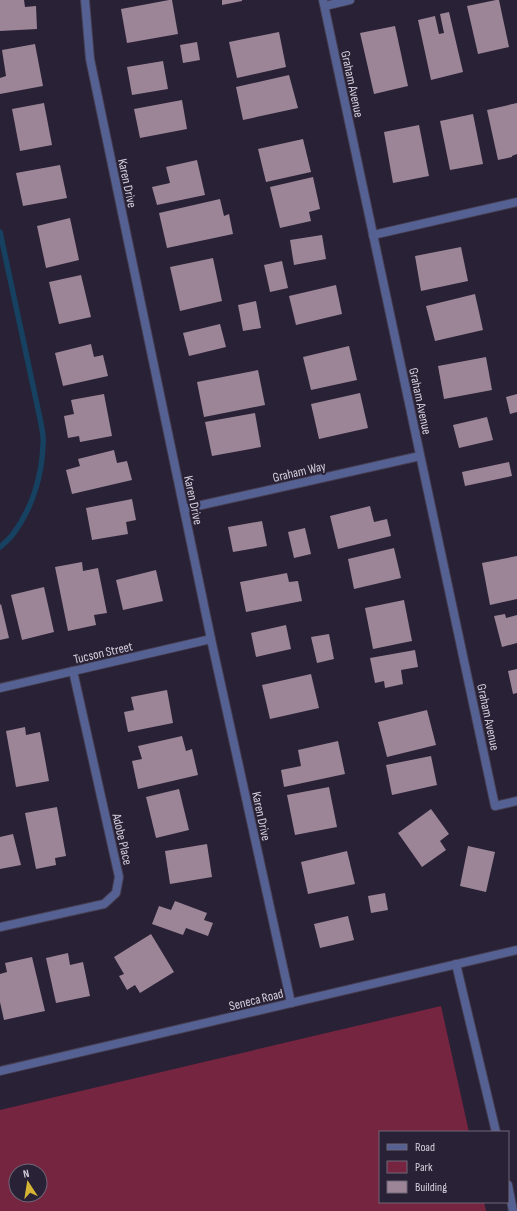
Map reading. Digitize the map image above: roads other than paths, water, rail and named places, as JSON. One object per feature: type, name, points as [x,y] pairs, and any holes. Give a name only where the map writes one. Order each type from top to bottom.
[{"type":"street","name":"Karen Drive","points":[[85,0],[90,59],[211,639],[291,1003]]},
{"type":"street","points":[[324,3],[350,0]]},
{"type":"street","name":"Graham Avenue","points":[[324,3],[495,806],[517,801]]},
{"type":"street","points":[[373,235],[517,202]]},
{"type":"street","name":"Graham Way","points":[[184,509],[420,456]]},
{"type":"street","name":"Tucson Street","points":[[0,688],[211,639]]},
{"type":"street","name":"Adobe Place","points":[[0,927],[104,904],[116,893],[119,877],[73,671]]},
{"type":"street","name":"Seneca Road","points":[[0,1071],[517,950]]},
{"type":"street","points":[[456,964],[496,1131]]},
{"type":"street","points":[[509,1189],[514,1211]]},
{"type":"waterway","points":[[0,232],[41,423],[43,440],[41,468],[31,503],[12,536],[0,547]]}]
